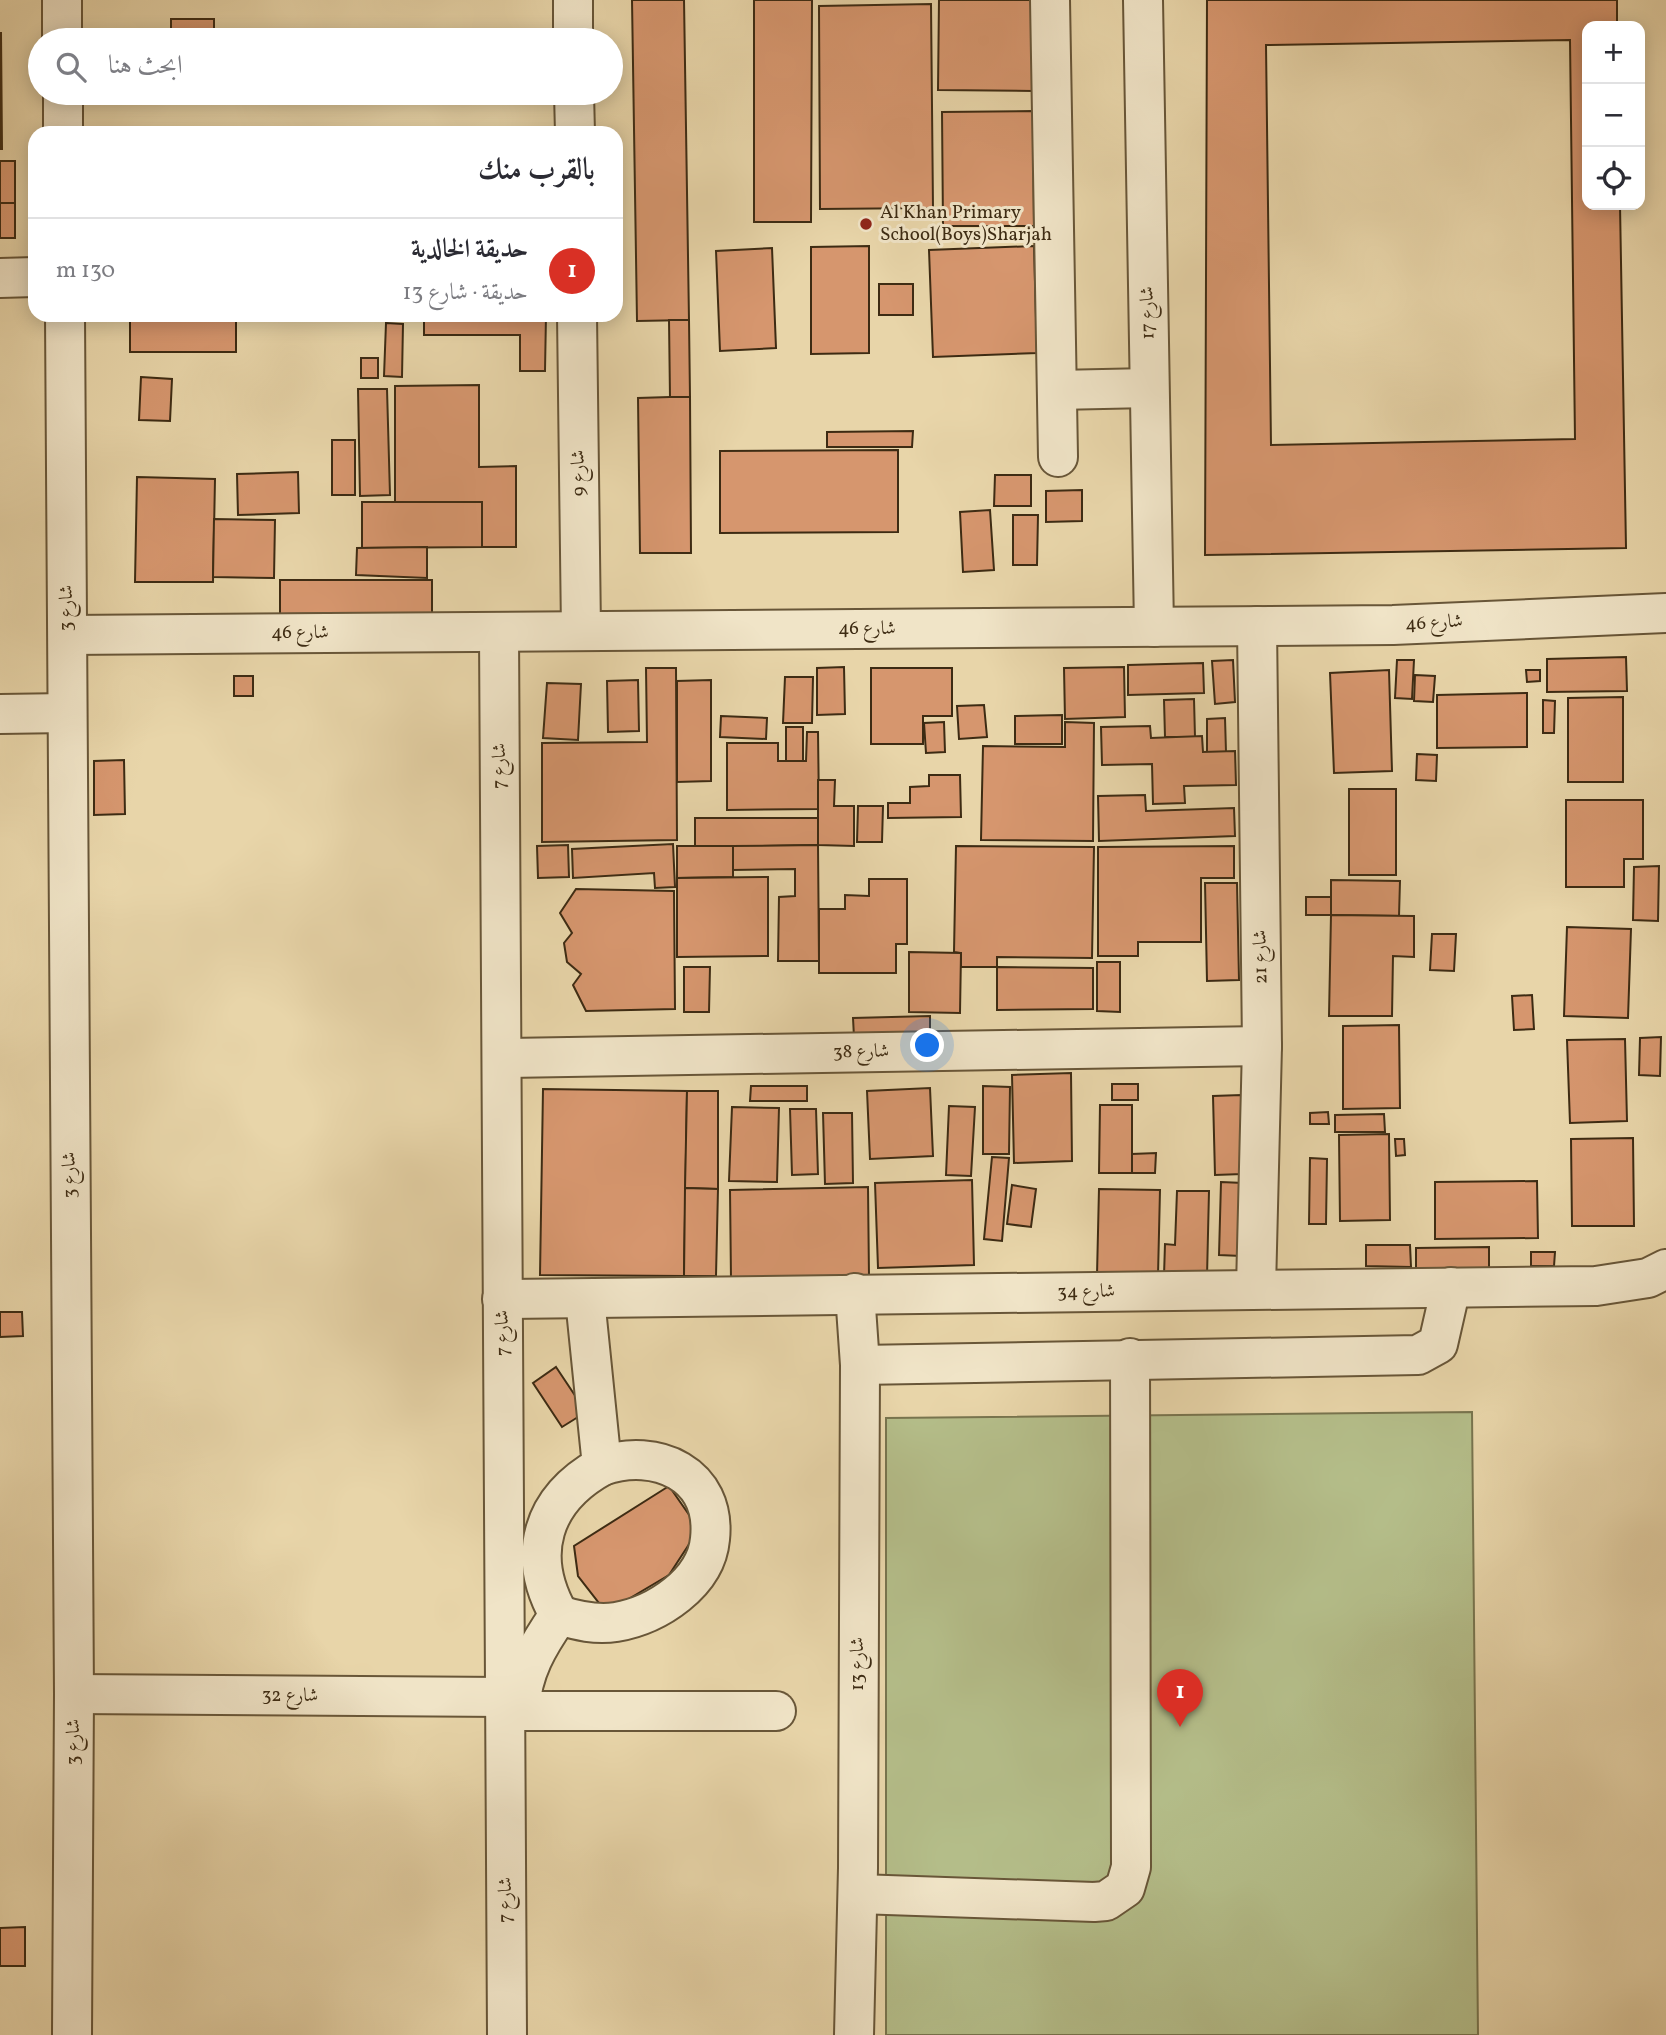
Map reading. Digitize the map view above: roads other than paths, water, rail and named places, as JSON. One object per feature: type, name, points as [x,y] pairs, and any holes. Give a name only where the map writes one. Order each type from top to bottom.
[{"type":"street","points":[[62,0],[62,28]]},
{"type":"street","points":[[573,0],[573,28]]},
{"type":"street","points":[[1051,0],[1058,457]]},
{"type":"street","name":"شارع 17","points":[[1143,0],[1154,627]]},
{"type":"street","points":[[63,105],[63,126]]},
{"type":"street","points":[[574,105],[575,126]]},
{"type":"street","points":[[0,278],[28,278]]},
{"type":"street","name":"شارع 3","points":[[65,322],[74,1694],[72,2035]]},
{"type":"street","name":"شارع 9","points":[[577,322],[581,631]]},
{"type":"street","points":[[1057,390],[1149,388]]},
{"type":"street","name":"شارع 46","points":[[68,635],[1393,625],[1666,613]]},
{"type":"street","name":"شارع 21","points":[[1256,1288],[1262,1046],[1257,626]]},
{"type":"street","name":"شارع 7","points":[[499,632],[502,1299],[510,1707],[507,2035]]},
{"type":"street","points":[[0,714],[66,713]]},
{"type":"street","name":"شارع 38","points":[[502,1058],[1262,1046]]},
{"type":"street","name":"شارع 34","points":[[502,1299],[1596,1286],[1648,1278],[1666,1269]]},
{"type":"street","points":[[860,1364],[1418,1355],[1438,1344],[1451,1286]]},
{"type":"street","name":"شارع 13","points":[[854,2035],[858,1895],[860,1364],[855,1293]]},
{"type":"street","points":[[586,1298],[601,1466]]},
{"type":"street","points":[[858,1895],[1106,1902],[1125,1888],[1130,1867],[1130,1359]]},
{"type":"street","points":[[645,1459],[671,1465],[686,1475],[701,1493],[709,1516],[710,1540],[703,1563],[689,1582],[668,1602],[643,1615],[615,1622],[586,1623],[559,1615],[543,1579],[542,1540],[548,1521],[569,1488],[601,1466],[618,1460],[645,1459]]},
{"type":"street","points":[[510,1707],[541,1642],[559,1615]]},
{"type":"street","name":"شارع 32","points":[[74,1694],[776,1712]]},
{"type":"place","name":"Al Khan Primary School(Boys)Sharjah","points":[[866,224]]},
{"type":"place","name":"حديقة الخالدية","points":[[1180,1727]]}]
